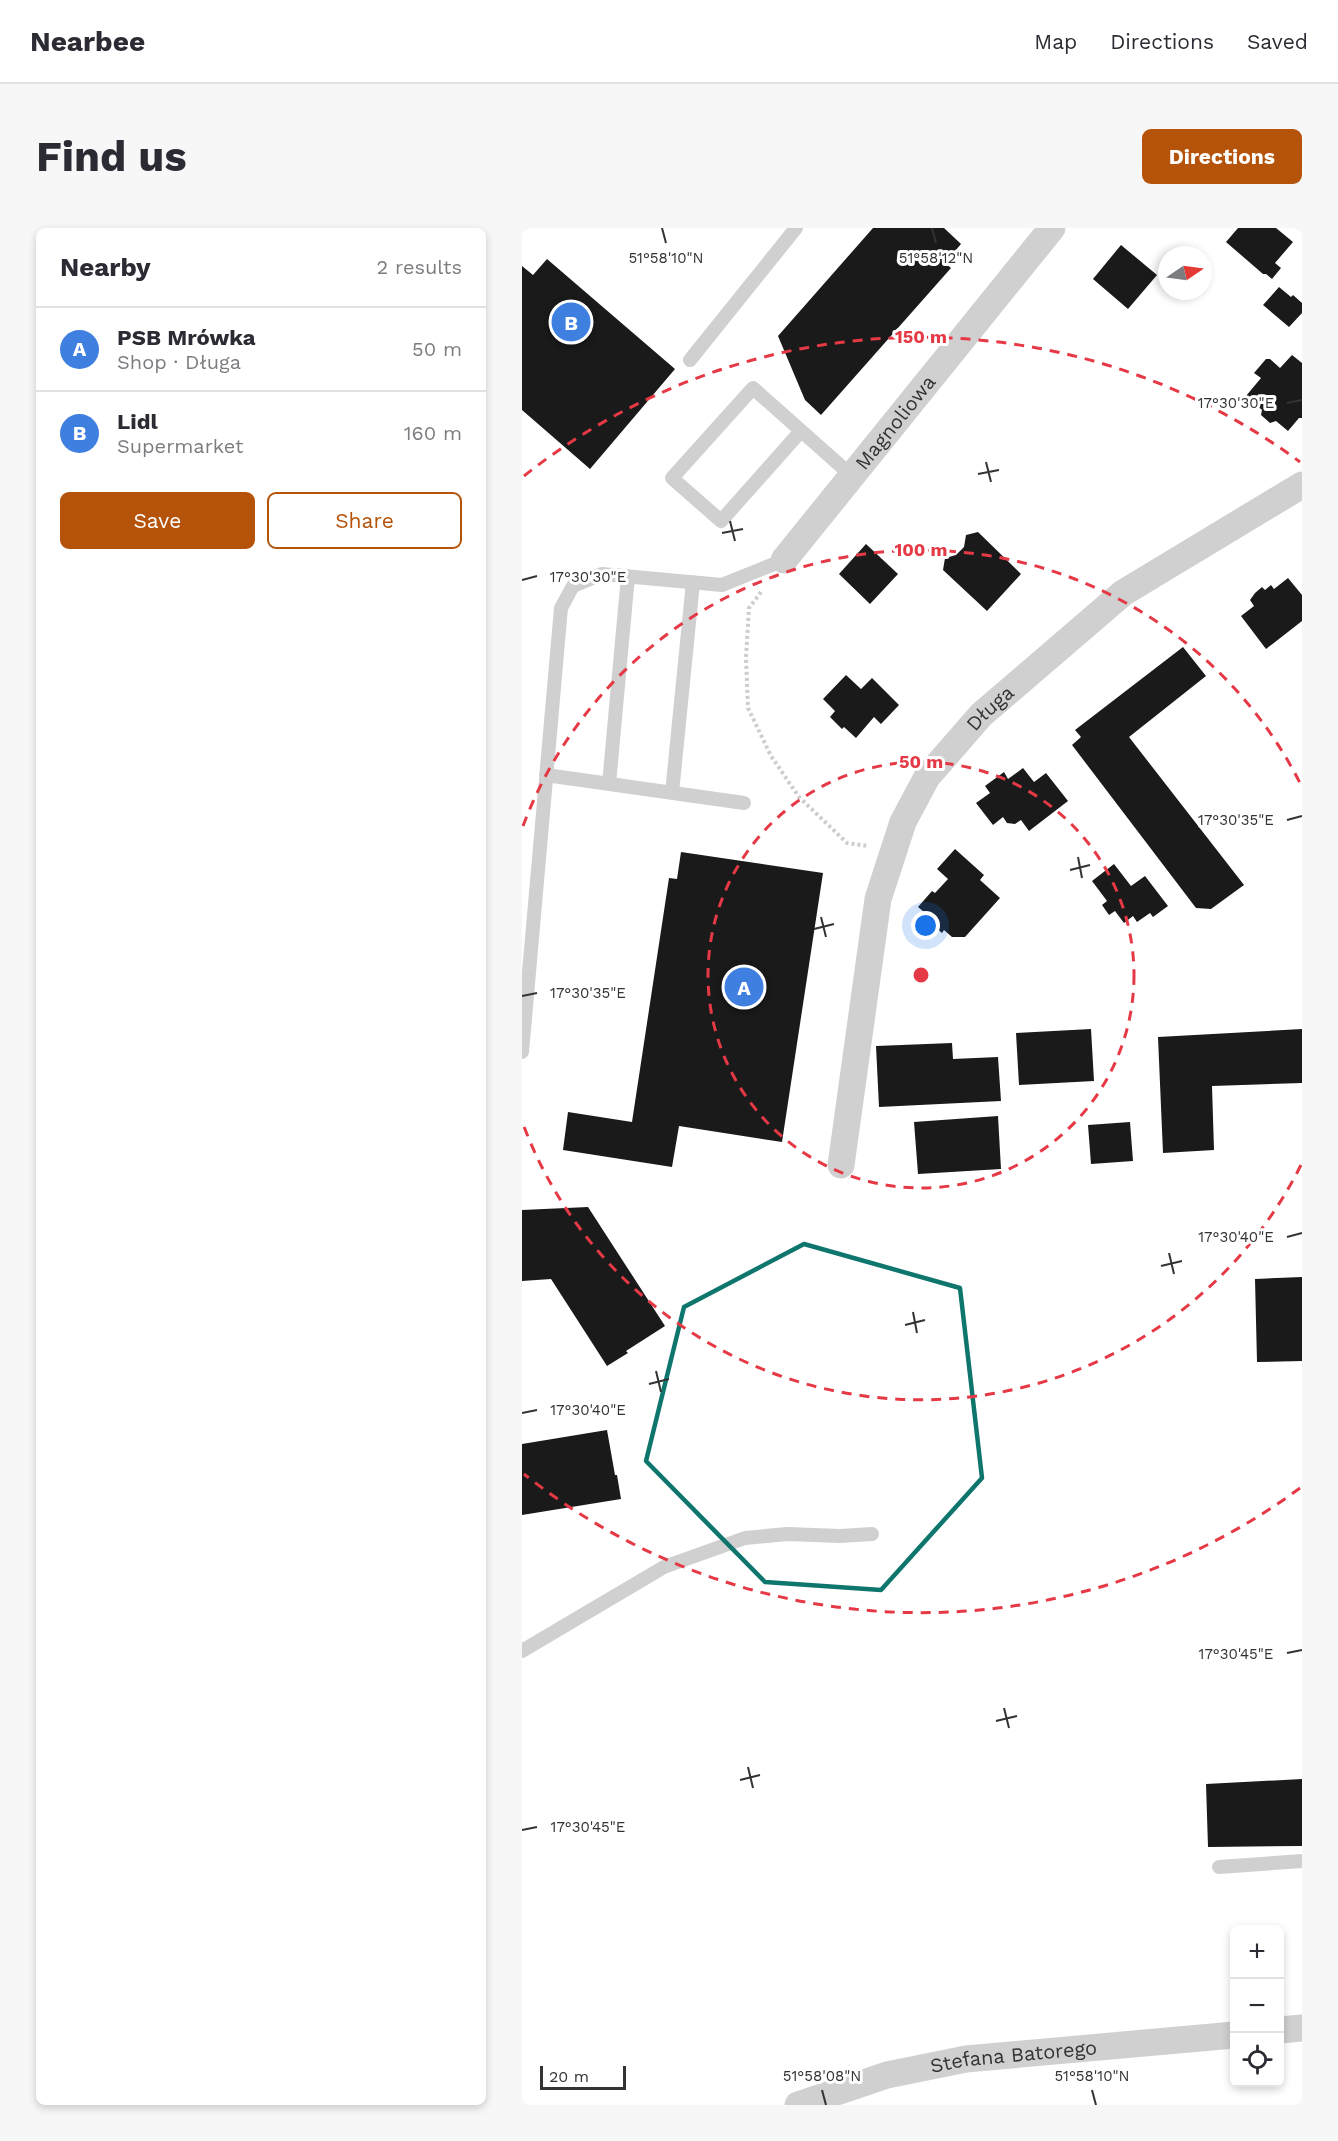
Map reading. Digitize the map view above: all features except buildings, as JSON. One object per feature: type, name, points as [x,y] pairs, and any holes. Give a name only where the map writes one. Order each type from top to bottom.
[{"type":"street","name":"Magnoliowa","points":[[784,560],[1052,228]]},
{"type":"street","name":"Długa","points":[[841,1165],[878,899],[903,822],[927,777],[981,715],[1123,593],[1302,485]]},
{"type":"street","points":[[1284,2030],[1302,2028]]},
{"type":"street","name":"Stefana Batorego","points":[[798,2105],[887,2075],[966,2059],[1230,2035]]},
{"type":"lane","points":[[690,360],[796,228]]},
{"type":"lane","points":[[801,431],[721,521],[672,478],[753,388],[852,476]]},
{"type":"lane","points":[[522,1052],[561,609],[573,586],[602,573],[722,585],[784,560]]},
{"type":"lane","points":[[609,784],[628,576]]},
{"type":"lane","points":[[672,793],[693,582]]},
{"type":"lane","points":[[546,775],[744,803]]},
{"type":"lane","points":[[522,1651],[664,1567],[746,1538],[787,1534],[840,1536],[872,1534]]},
{"type":"lane","points":[[1219,1867],[1302,1862]]},
{"type":"path","points":[[784,560],[749,608],[746,657],[748,708],[771,756],[800,797],[847,843],[894,850]]},
{"type":"highlighted area","points":[[804,1244],[960,1288],[982,1478],[881,1590],[765,1582],[646,1461],[684,1307]]},
{"type":"place","name":"Lidl","points":[[571,322]]},
{"type":"place","name":"PSB Mrówka","points":[[744,987]]}]
